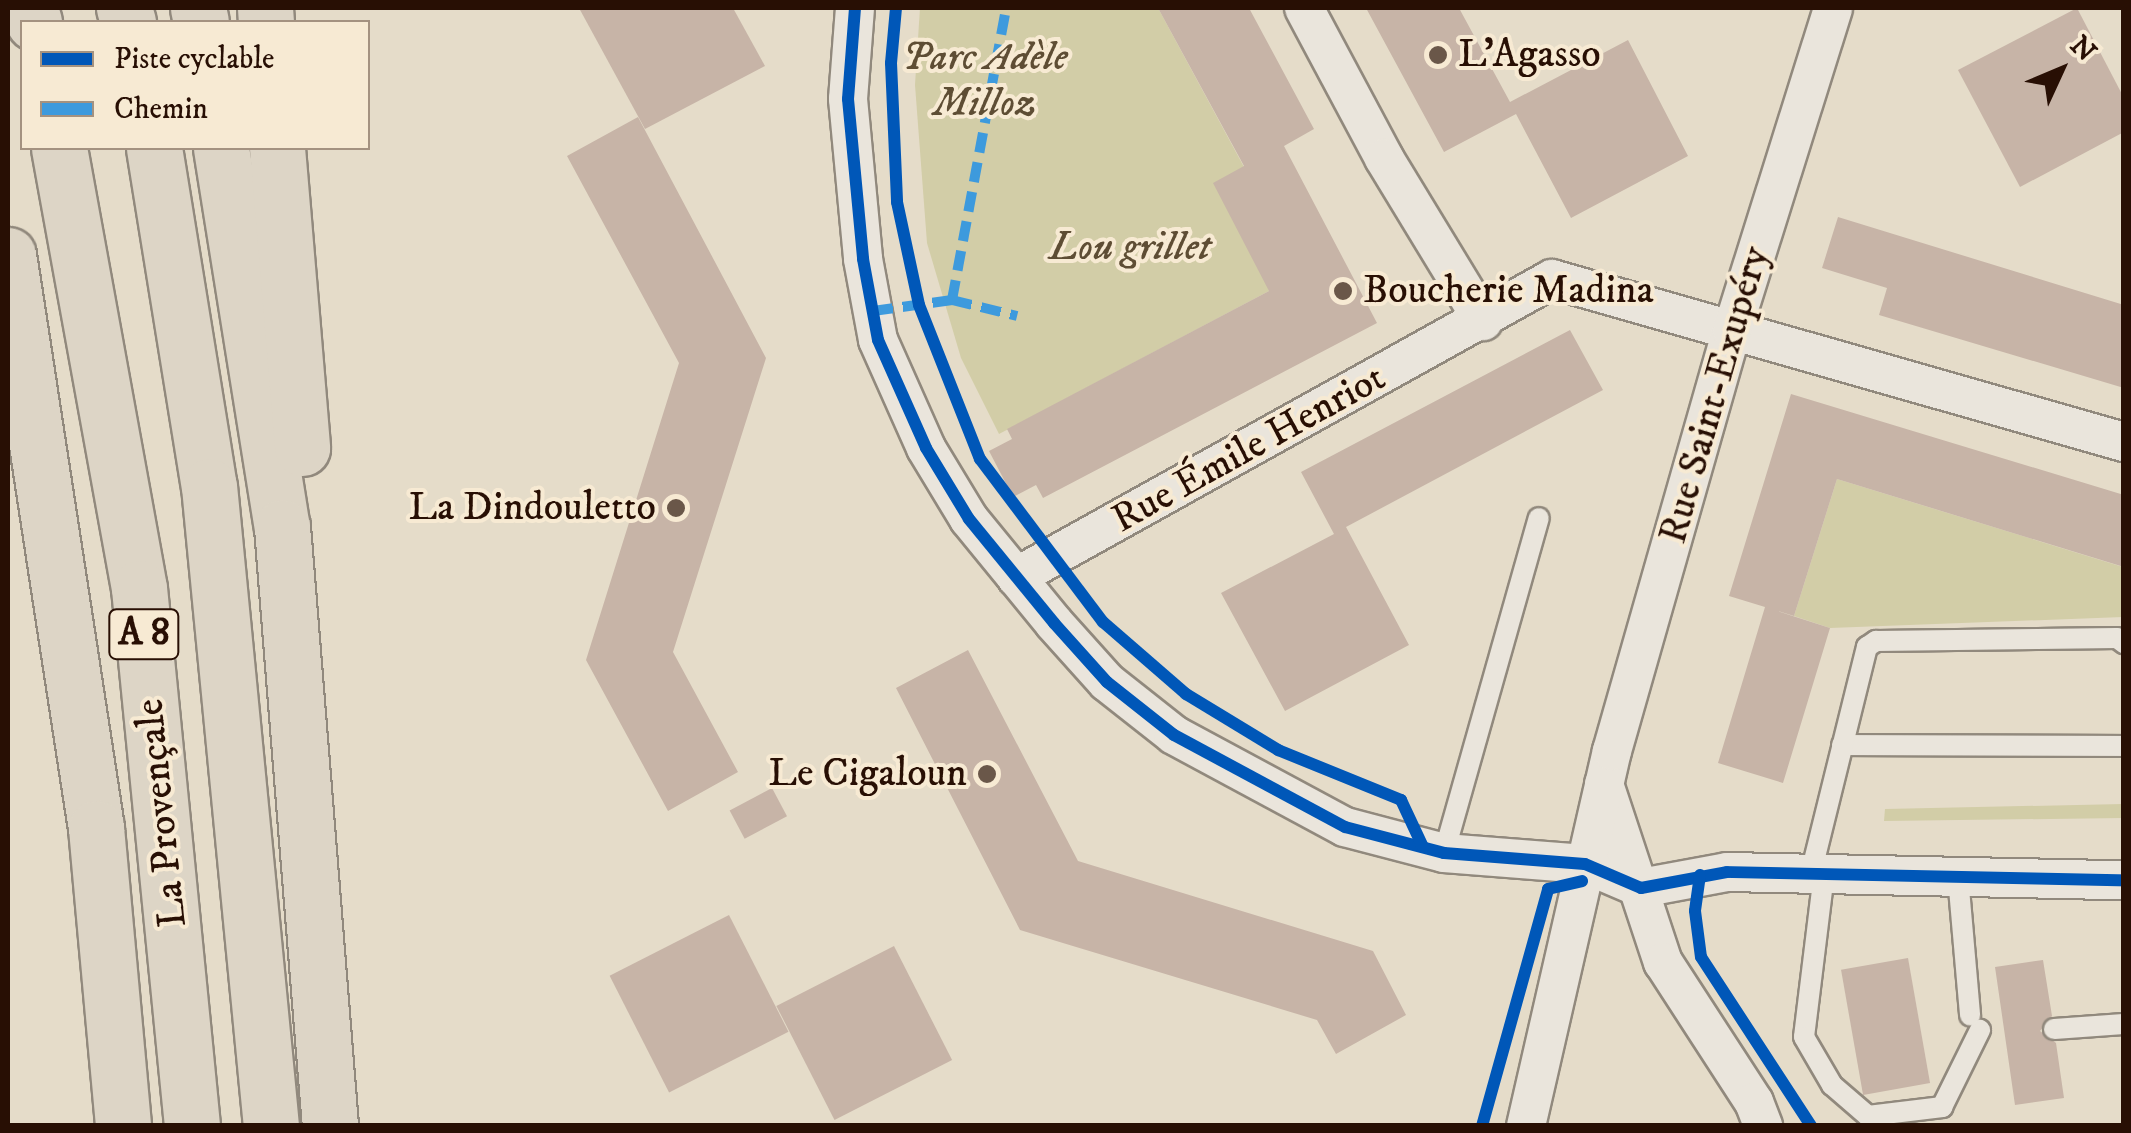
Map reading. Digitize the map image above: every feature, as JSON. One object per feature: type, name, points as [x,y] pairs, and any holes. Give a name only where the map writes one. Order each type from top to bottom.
[{"type":"highway","name":"La Provençale","points":[[58,150],[139,588],[192,1126]]},
{"type":"highway","name":"La Provençale","points":[[154,150],[209,486],[271,1126]]},
{"type":"highway","points":[[221,150],[282,527],[330,1126]]},
{"type":"highway","points":[[277,150],[308,533],[330,1126]]},
{"type":"highway","points":[[8,255],[96,828],[121,1126]]},
{"type":"highway","points":[[8,499],[28,583],[121,1126]]},
{"type":"street","points":[[856,8],[850,151],[878,340],[926,448],[969,519],[1107,682],[1174,735],[1345,827],[1444,852],[1586,864],[1641,888],[1692,874],[2124,880]]},
{"type":"street","points":[[1304,8],[1384,158],[1482,320]]},
{"type":"street","name":"Rue Saint-Exupéry","points":[[1526,1126],[1562,993],[1604,784],[1732,332],[1833,8]]},
{"type":"street","name":"Rue Émile Henriot","points":[[1016,577],[1552,279],[2124,442]]},
{"type":"street","points":[[1604,784],[1662,962],[1754,1102],[1763,1126]]},
{"type":"lane","points":[[1444,852],[1539,518]]},
{"type":"lane","points":[[1958,877],[1975,1023],[1942,1107],[1868,1116],[1832,1085],[1804,1037],[1818,874],[1842,745],[1867,647],[1876,641],[2117,638],[2124,644]]},
{"type":"lane","points":[[1842,745],[2124,746]]},
{"type":"lane","points":[[2054,1029],[2120,1028]]},
{"type":"green space","name":"Lou grillet","points":[[920,8],[1158,8],[1244,167],[1269,291],[999,434],[961,358],[927,243],[915,85]]},
{"type":"green space","points":[[1837,479],[2123,567],[2123,617],[1830,628],[1794,616]]},
{"type":"green space","points":[[2123,804],[2123,818],[1884,821],[1885,809]]},
{"type":"building","points":[[579,8],[733,8],[765,66],[645,129]]},
{"type":"building","name":"Lou grillet","points":[[1158,8],[1249,8],[1314,129],[1284,146],[1377,323],[1043,498],[1036,485],[1013,497],[989,451],[1012,439],[1007,429],[1269,291],[1213,183],[1244,166]]},
{"type":"building","points":[[1366,8],[1459,8],[1510,102],[1628,40],[1688,156],[1571,218],[1516,114],[1444,152]]},
{"type":"building","points":[[2077,8],[2124,98],[2124,132],[2020,187],[1958,70]]},
{"type":"building","name":"La Dindouletto","points":[[638,117],[766,358],[673,652],[738,772],[668,811],[586,660],[679,363],[567,156]]},
{"type":"building","points":[[1838,217],[2124,305],[2124,388],[1879,315],[1887,288],[1822,268]]},
{"type":"building","points":[[1570,330],[1603,390],[1346,527],[1409,645],[1285,711],[1221,593],[1334,534],[1301,472]]},
{"type":"building","points":[[1791,394],[2124,495],[2124,567],[1837,479],[1794,616],[1768,608],[1830,628],[1783,783],[1718,763],[1765,607],[1729,596]]},
{"type":"building","name":"Le Cigaloun","points":[[968,650],[1078,861],[1373,951],[1406,1015],[1336,1054],[1317,1020],[1020,930],[896,688]]},
{"type":"building","points":[[772,788],[787,816],[745,839],[730,811]]},
{"type":"building","points":[[729,915],[788,1032],[669,1093],[610,976]]},
{"type":"building","points":[[894,946],[952,1060],[834,1120],[776,1006]]},
{"type":"building","points":[[1908,958],[1930,1083],[1863,1095],[1841,970]]},
{"type":"building","points":[[2043,960],[2052,1016],[2040,1031],[2056,1043],[2064,1098],[2015,1105],[1995,967]]},
{"type":"marked path","points":[[952,300],[1006,8]]},
{"type":"marked path","points":[[873,311],[952,300],[1017,316]]},
{"type":"cycle path","points":[[855,8],[848,99],[863,259],[878,340],[926,448],[969,519],[1107,682],[1174,735],[1345,827],[1444,853],[1585,864],[1641,888],[1727,872],[2124,880]]},
{"type":"cycle path","points":[[896,8],[891,63],[897,202],[919,305],[980,459],[1103,622],[1186,694],[1278,750],[1401,800],[1423,847]]},
{"type":"cycle path","points":[[1700,875],[1695,911],[1701,957],[1811,1126]]},
{"type":"cycle path","points":[[1482,1126],[1548,889],[1582,881]]},
{"type":"place","name":"L’Agasso","points":[[1438,55]]},
{"type":"place","name":"Boucherie Madina","points":[[1343,291]]},
{"type":"place","name":"La Dindouletto","points":[[676,508]]},
{"type":"place","name":"Le Cigaloun","points":[[987,774]]},
{"type":"park label","name":"Parc Adèle Milloz","points":[[985,81]]}]
